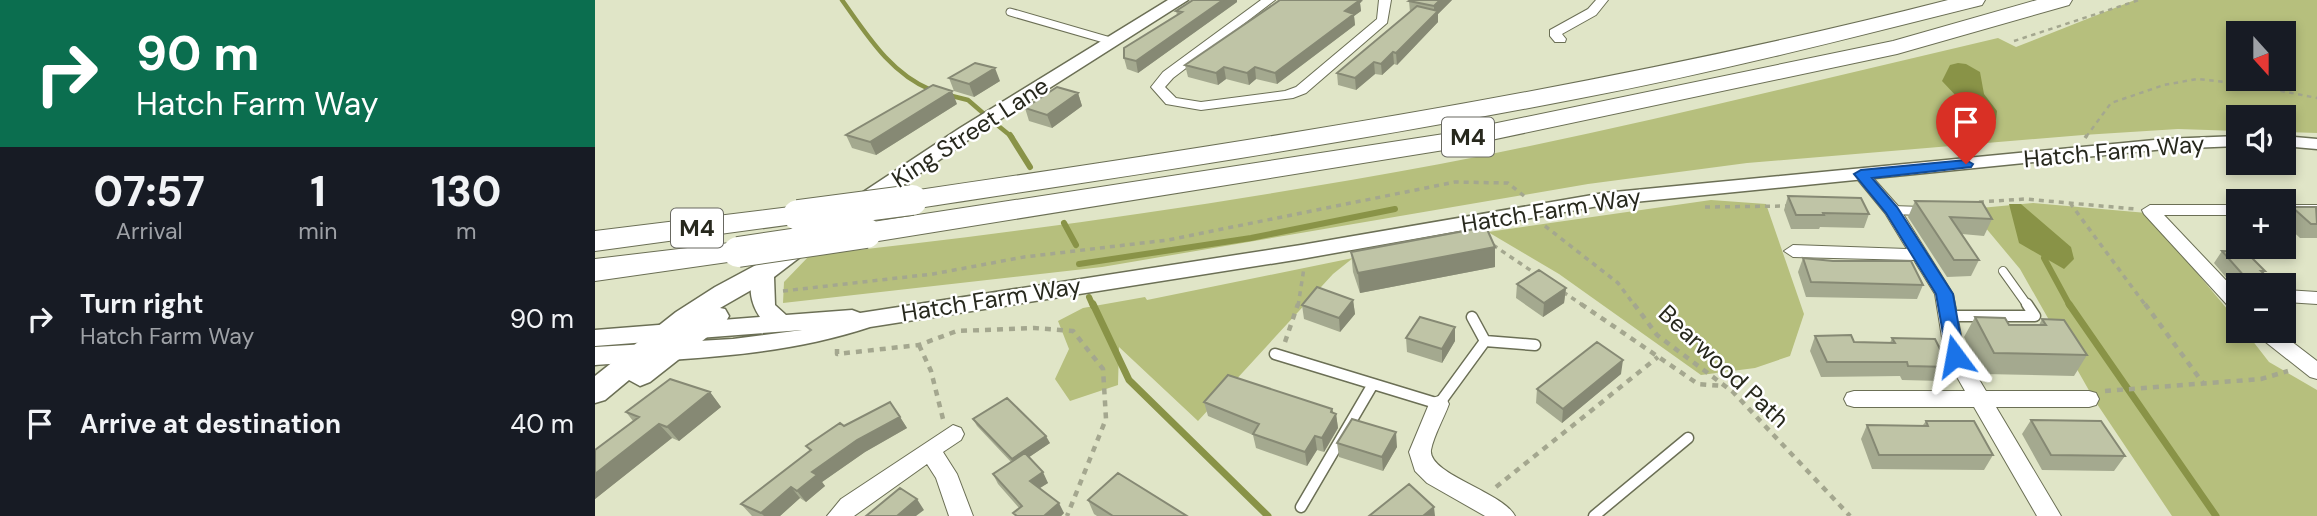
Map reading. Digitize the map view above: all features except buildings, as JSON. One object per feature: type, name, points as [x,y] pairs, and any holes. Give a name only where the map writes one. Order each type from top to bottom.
[{"type":"highway","name":"M4","points":[[595,241],[912,200],[1474,113],[1860,31],[1974,0]]},
{"type":"highway","name":"M4","points":[[595,270],[866,233],[1444,142],[1897,47],[2061,0]]},
{"type":"main road","name":"King Street Lane","points":[[595,392],[645,352],[696,332],[903,174],[1180,0]]},
{"type":"main road","name":"King Street Lane","points":[[595,409],[724,293],[767,280]]},
{"type":"street","points":[[1269,0],[1168,75],[1158,87],[1171,101],[1201,106],[1288,95],[1301,90],[1383,20],[1385,0]]},
{"type":"street","points":[[1552,36],[1593,12],[1602,0]]},
{"type":"street","name":"Hatch Farm Way","points":[[595,338],[670,342],[702,351],[791,342],[814,338],[868,319],[1301,252],[1563,205],[2165,144],[2226,141]]},
{"type":"street","points":[[2296,142],[2317,144]]},
{"type":"street","points":[[1861,174],[1892,210],[1944,294],[1955,356],[2049,516]]},
{"type":"street","points":[[2150,210],[2226,210]]},
{"type":"street","points":[[2150,210],[2226,289]]},
{"type":"street","points":[[2296,210],[2317,210]]},
{"type":"street","points":[[1793,251],[1922,255]]},
{"type":"street","points":[[767,280],[762,307],[767,314],[783,324]]},
{"type":"street","points":[[2296,297],[2317,298]]},
{"type":"street","name":"Hatch Farm Way","points":[[696,332],[840,317],[868,319]]},
{"type":"street","points":[[2280,343],[2312,369]]},
{"type":"street","points":[[595,356],[645,352]]},
{"type":"street","points":[[1854,398],[2089,399]]},
{"type":"street","points":[[1439,404],[1420,452],[1423,465],[1435,476],[1481,500],[1503,516]]},
{"type":"street","points":[[839,516],[849,506],[953,434]]},
{"type":"street","points":[[930,451],[946,474],[961,516]]},
{"type":"lane","points":[[1010,12],[1114,42]]},
{"type":"lane","points":[[1892,210],[1927,211]]},
{"type":"lane","points":[[1946,316],[2035,316],[2003,271]]},
{"type":"lane","points":[[1472,317],[1485,341]]},
{"type":"lane","points":[[1275,354],[1439,404],[1485,341]]},
{"type":"lane","points":[[1485,341],[1535,345]]},
{"type":"lane","points":[[1301,507],[1374,384]]},
{"type":"lane","points":[[1594,516],[1688,438]]},
{"type":"path","points":[[2014,41],[2139,0]]},
{"type":"path","points":[[2081,142],[2111,103],[2164,85],[2197,79],[2252,85],[2317,98]]},
{"type":"path","points":[[767,280],[933,274],[1024,257],[1168,240],[1455,182],[1492,180],[1508,183],[1524,197]]},
{"type":"path","points":[[1967,203],[2025,199],[2150,210]]},
{"type":"path","points":[[2070,202],[2203,383]]},
{"type":"path","points":[[1704,207],[1795,206]]},
{"type":"path","name":"Bearwood Path","points":[[1538,220],[1618,283],[1657,335],[1726,387],[1850,516]]},
{"type":"path","points":[[1485,240],[1543,279]]},
{"type":"path","points":[[1275,354],[1284,343],[1298,306],[1305,270],[1301,252]]},
{"type":"path","points":[[1554,286],[1698,384],[1726,387]]},
{"type":"path","points":[[837,349],[837,354],[919,345],[957,331],[1034,328],[1073,331],[1103,369],[1106,419],[1067,516]]},
{"type":"path","points":[[919,345],[932,371],[940,415],[953,434]]},
{"type":"path","points":[[1481,500],[1658,357]]},
{"type":"path","points":[[2110,389],[2261,379],[2312,369]]},
{"type":"shaded area","points":[[2135,0],[2317,0],[2317,133],[2296,132],[2296,105],[2226,105],[2226,131],[2178,129],[2083,135],[1747,163],[1588,184],[1102,267],[783,303],[784,282],[810,255],[1081,222],[1351,180],[1595,132],[1998,38],[2016,47]]},
{"type":"shaded area","points":[[1966,64],[1980,72],[1984,94],[1997,111],[1996,120],[1985,120],[1957,103],[1958,98],[1942,81],[1950,65]]},
{"type":"shaded area","points":[[1711,200],[1766,204],[1804,314],[1790,356],[1755,368],[1701,375],[1559,274],[1488,232]]},
{"type":"shaded area","points":[[2033,203],[2147,213],[2226,308],[2226,343],[2254,343],[2269,362],[2317,390],[2317,516],[2172,516],[2095,401],[2020,269],[1970,209]]},
{"type":"shaded area","points":[[2009,204],[2021,204],[2071,247],[2074,259],[2064,269],[2019,243]]},
{"type":"shaded area","points":[[1353,258],[1333,274],[1198,421],[1119,347],[1118,385],[1070,401],[1055,379],[1069,349],[1058,321],[1083,308],[1145,297],[1147,300]]},
{"type":"waterway","points":[[842,0],[891,63],[916,83],[931,90]]},
{"type":"waterway","points":[[948,95],[968,100],[983,113]]},
{"type":"waterway","points":[[996,124],[1010,136]]},
{"type":"waterway","points":[[1010,136],[1030,167]]},
{"type":"waterway","points":[[1079,264],[1251,238],[1395,209]]},
{"type":"waterway","points":[[1064,223],[1076,245]]},
{"type":"waterway","points":[[2044,258],[2070,306]]},
{"type":"waterway","points":[[1089,297],[1093,306]]},
{"type":"waterway","points":[[1093,304],[1129,380],[1268,516]]},
{"type":"waterway","points":[[2069,304],[2216,516]]},
{"type":"route","points":[[1955,356],[1944,294],[1892,210],[1861,174],[1966,164]]}]
